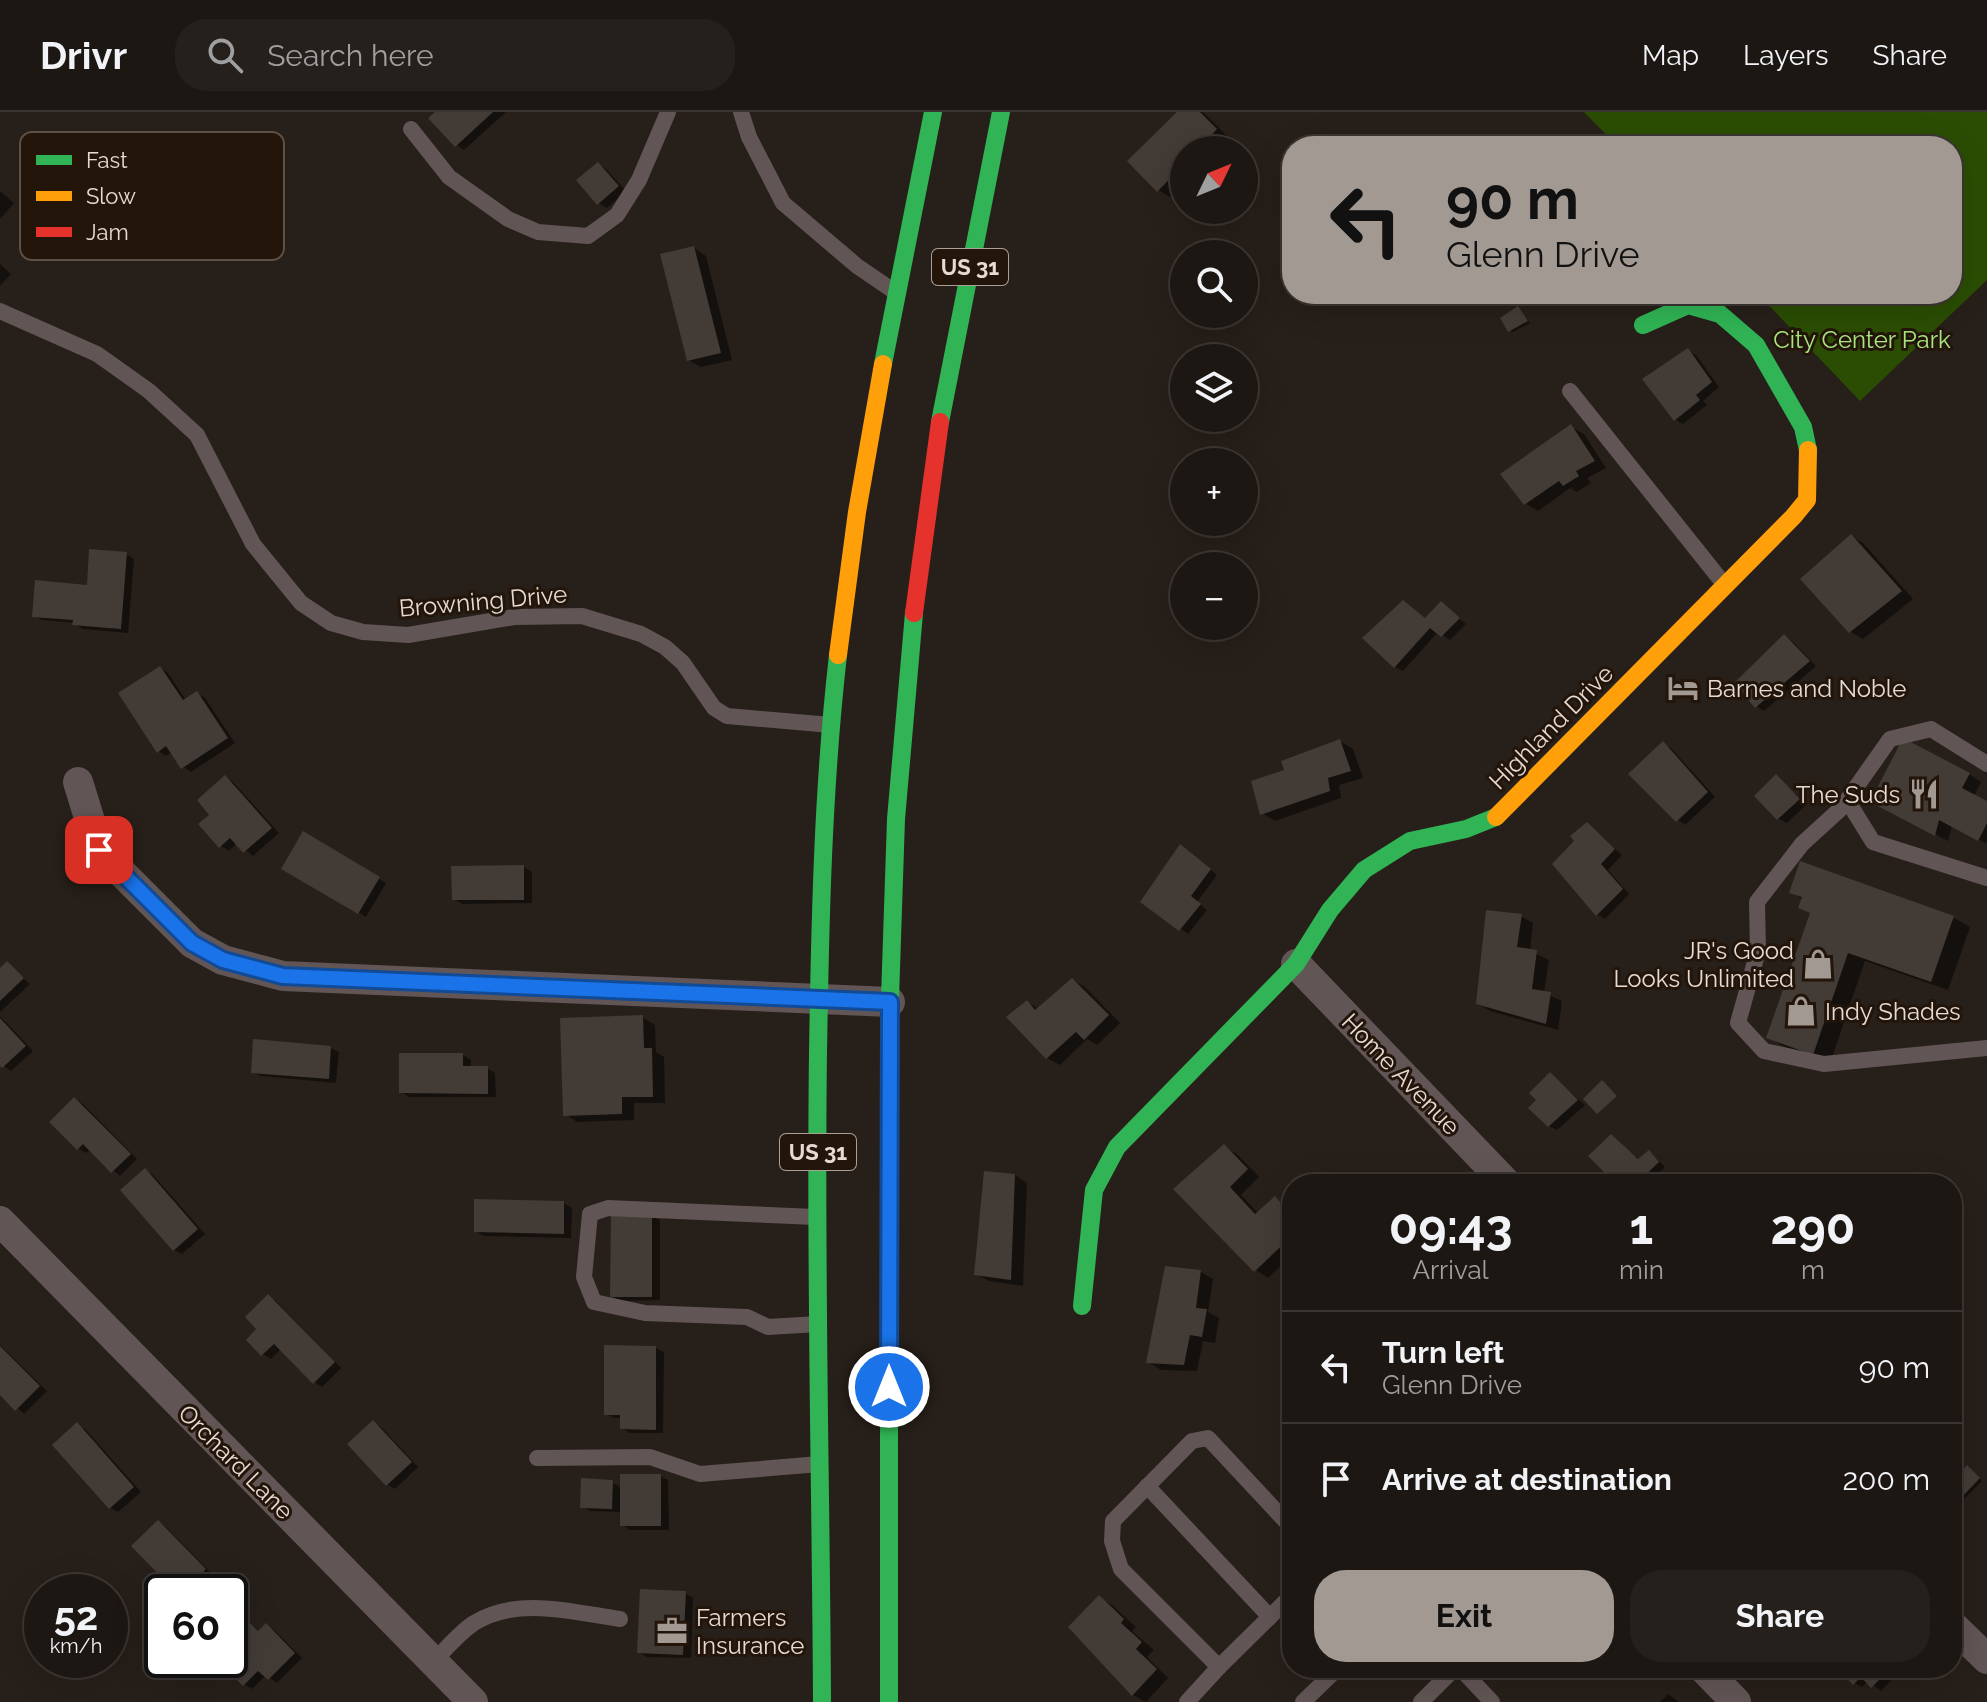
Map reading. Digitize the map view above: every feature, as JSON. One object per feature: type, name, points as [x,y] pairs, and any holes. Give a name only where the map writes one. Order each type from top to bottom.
[{"type":"main road","name":"US 31","points":[[822,1702],[818,1217],[820,999],[823,868],[832,725],[845,604],[873,420],[933,112]]},
{"type":"main road","name":"US 31","points":[[889,1702],[890,1002],[896,819],[914,613],[940,422],[1001,112]]},
{"type":"main road","name":"Highland Drive","points":[[1082,1306],[1094,1190],[1117,1147],[1296,964],[1330,910],[1364,870],[1410,841],[1466,829],[1495,818],[1807,500],[1809,453],[1803,427],[1756,345],[1720,314],[1688,305],[1643,325]]},
{"type":"street","points":[[78,782],[99,850],[192,943],[223,960],[283,976],[890,1002]]},
{"type":"street","name":"Home Avenue","points":[[1296,964],[1497,1174]]},
{"type":"street","name":"Orchard Lane","points":[[0,1221],[473,1702]]},
{"type":"street","points":[[1962,1635],[1987,1659]]},
{"type":"street","points":[[1713,1678],[1736,1702]]},
{"type":"lane","points":[[411,129],[449,177],[508,219],[538,232],[588,236],[617,215],[639,180],[668,112]]},
{"type":"lane","points":[[741,112],[749,137],[783,203],[857,266],[896,293]]},
{"type":"lane","name":"Browning Drive","points":[[0,311],[97,354],[149,391],[197,435],[253,544],[301,603],[331,623],[363,632],[408,635],[514,617],[582,616],[641,634],[665,647],[683,663],[714,708],[727,716],[832,725]]},
{"type":"lane","points":[[1570,391],[1725,585]]},
{"type":"lane","points":[[1987,764],[1931,729],[1890,739],[1848,802],[1802,844],[1757,902],[1758,951],[1738,1023],[1764,1051],[1824,1064],[1987,1048]]},
{"type":"lane","points":[[1848,802],[1873,842],[1987,878]]},
{"type":"lane","points":[[818,1217],[608,1208],[590,1214],[584,1277],[594,1302],[645,1313],[747,1317],[768,1327],[819,1324]]},
{"type":"lane","points":[[1219,1667],[1121,1569],[1112,1541],[1113,1521],[1192,1441],[1208,1438],[1282,1517]]},
{"type":"lane","points":[[537,1458],[650,1457],[700,1474],[821,1464]]},
{"type":"lane","points":[[1147,1486],[1270,1617]]},
{"type":"lane","points":[[1187,1702],[1282,1605]]},
{"type":"lane","points":[[433,1662],[473,1624],[505,1609],[546,1608],[620,1619]]},
{"type":"lane","points":[[1303,1702],[1328,1678]]},
{"type":"lane","points":[[1421,1702],[1446,1678]]},
{"type":"lane","points":[[1467,1678],[1492,1702]]},
{"type":"green space","name":"City Center Park","points":[[1584,112],[1987,112],[1987,280],[1962,304],[1962,136],[1607,136]]},
{"type":"green space","name":"City Center Park","points":[[1768,304],[1962,304],[1860,401]]},
{"type":"building","points":[[435,112],[493,112],[455,147],[428,118]]},
{"type":"building","points":[[1177,112],[1200,112],[1217,129],[1210,136],[1170,136],[1170,179],[1157,192],[1127,161]]},
{"type":"building","points":[[598,162],[619,186],[597,205],[576,180]]},
{"type":"building","points":[[694,246],[721,353],[687,361],[660,254]]},
{"type":"building","points":[[1518,306],[1528,321],[1508,332],[1500,318]]},
{"type":"building","points":[[1688,348],[1712,382],[1696,395],[1700,400],[1674,421],[1642,379]]},
{"type":"building","points":[[1571,424],[1595,461],[1576,471],[1579,476],[1563,486],[1559,481],[1524,505],[1500,474]]},
{"type":"building","points":[[1851,534],[1902,591],[1849,633],[1800,579]]},
{"type":"building","points":[[89,549],[127,552],[121,629],[72,625],[73,620],[32,617],[35,580],[87,585]]},
{"type":"building","points":[[1403,600],[1425,618],[1441,601],[1460,618],[1441,637],[1430,628],[1394,668],[1362,638]]},
{"type":"building","points":[[1784,634],[1810,661],[1755,708],[1734,683]]},
{"type":"building","points":[[160,666],[183,700],[197,691],[228,738],[181,769],[166,746],[157,753],[118,693]]},
{"type":"building","name":"The Suds","points":[[1903,738],[1970,773],[1962,788],[1987,801],[1987,823],[1978,841],[1939,820],[1935,836],[1870,802]]},
{"type":"building","points":[[1340,739],[1351,771],[1328,778],[1330,791],[1260,815],[1251,781],[1284,770],[1281,761]]},
{"type":"building","points":[[1663,741],[1708,792],[1676,822],[1628,774]]},
{"type":"building","points":[[1776,774],[1800,799],[1777,820],[1754,796]]},
{"type":"building","points":[[225,775],[272,828],[243,853],[230,838],[219,848],[198,824],[209,815],[197,800]]},
{"type":"building","points":[[1587,822],[1615,849],[1601,864],[1623,889],[1596,916],[1552,864],[1574,841],[1570,836]]},
{"type":"building","points":[[303,831],[380,877],[358,914],[281,869]]},
{"type":"building","points":[[1180,844],[1211,869],[1191,896],[1201,904],[1179,931],[1140,902]]},
{"type":"building","points":[[1800,861],[1954,916],[1931,982],[1848,953],[1813,1055],[1766,1038],[1810,913],[1798,908],[1802,897],[1789,893]]},
{"type":"building","points":[[524,865],[524,900],[452,900],[451,866]]},
{"type":"building","points":[[1486,910],[1522,914],[1517,947],[1537,950],[1532,989],[1551,992],[1546,1024],[1476,1004]]},
{"type":"building","points":[[7,961],[24,978],[0,1001],[0,968]]},
{"type":"building","points":[[1072,978],[1109,1015],[1084,1040],[1076,1032],[1046,1059],[1006,1017],[1027,1000],[1035,1010]]},
{"type":"building","points":[[643,1015],[644,1048],[652,1048],[653,1097],[622,1097],[622,1114],[563,1116],[560,1018]]},
{"type":"building","points":[[0,1018],[26,1046],[2,1068],[0,1066]]},
{"type":"building","points":[[253,1039],[331,1046],[329,1079],[251,1073]]},
{"type":"building","points":[[399,1053],[463,1053],[463,1066],[488,1066],[488,1094],[399,1093]]},
{"type":"building","points":[[1550,1072],[1578,1100],[1548,1127],[1528,1108],[1536,1100],[1529,1093]]},
{"type":"building","points":[[1602,1080],[1617,1096],[1597,1114],[1583,1099]]},
{"type":"building","points":[[74,1097],[131,1154],[111,1173],[83,1144],[77,1150],[49,1122]]},
{"type":"building","points":[[1611,1134],[1638,1159],[1649,1150],[1659,1162],[1646,1174],[1606,1174],[1588,1156]]},
{"type":"building","points":[[1224,1144],[1248,1169],[1230,1187],[1255,1214],[1275,1196],[1282,1204],[1282,1245],[1254,1272],[1173,1189]]},
{"type":"building","points":[[145,1168],[198,1229],[173,1251],[120,1190]]},
{"type":"building","points":[[984,1171],[1015,1174],[1011,1280],[974,1275]]},
{"type":"building","points":[[474,1199],[564,1201],[564,1234],[474,1232]]},
{"type":"building","points":[[611,1213],[652,1214],[652,1297],[610,1297]]},
{"type":"building","points":[[1165,1266],[1201,1270],[1196,1308],[1207,1309],[1202,1337],[1190,1335],[1184,1365],[1146,1363]]},
{"type":"building","points":[[268,1294],[335,1362],[313,1384],[274,1344],[261,1356],[246,1340],[256,1329],[245,1317]]},
{"type":"building","points":[[604,1345],[656,1346],[656,1430],[620,1429],[620,1415],[604,1415]]},
{"type":"building","points":[[0,1346],[40,1386],[15,1411],[0,1395]]},
{"type":"building","points":[[373,1420],[412,1462],[386,1486],[347,1444]]},
{"type":"building","points":[[77,1422],[134,1487],[109,1509],[52,1445]]},
{"type":"building","points":[[1967,1465],[1980,1478],[1962,1497],[1962,1471]]},
{"type":"building","points":[[620,1474],[661,1474],[661,1526],[620,1526]]},
{"type":"building","points":[[581,1478],[613,1480],[612,1509],[580,1508]]},
{"type":"building","points":[[158,1520],[206,1569],[201,1574],[158,1574],[131,1546]]},
{"type":"building","points":[[640,1589],[686,1591],[683,1655],[637,1653]]},
{"type":"building","points":[[1099,1595],[1124,1619],[1121,1623],[1142,1642],[1136,1649],[1157,1669],[1132,1696],[1068,1627]]},
{"type":"building","points":[[248,1621],[258,1631],[266,1623],[295,1653],[268,1680],[258,1671],[243,1686],[235,1678],[248,1678]]},
{"type":"building","points":[[1847,1678],[1860,1678],[1853,1685]]},
{"type":"building","points":[[1862,1678],[1881,1678],[1871,1688]]},
{"type":"traffic: fast","points":[[883,364],[933,112]]},
{"type":"traffic: fast","points":[[940,422],[1001,112]]},
{"type":"traffic: fast","points":[[1643,325],[1688,305],[1720,314],[1756,345],[1803,427],[1808,450]]},
{"type":"traffic: fast","points":[[889,1702],[889,1028],[896,819],[914,613]]},
{"type":"traffic: fast","points":[[822,1702],[818,1054],[826,804],[838,655]]},
{"type":"traffic: fast","points":[[1082,1306],[1094,1190],[1117,1147],[1296,964],[1330,910],[1364,870],[1410,841],[1466,829],[1496,817]]},
{"type":"traffic: slow","points":[[838,655],[857,512],[883,364]]},
{"type":"traffic: slow","points":[[1496,817],[1793,517],[1807,500],[1808,450]]},
{"type":"traffic: jam","points":[[914,613],[940,422]]},
{"type":"place","name":"Barnes and Noble","points":[[1683,688]]},
{"type":"place","name":"The Suds","points":[[1924,794]]},
{"type":"place","name":"JR's Good Looks Unlimited","points":[[1818,964]]},
{"type":"place","name":"Indy Shades","points":[[1801,1011]]},
{"type":"place","name":"Farmers Insurance","points":[[672,1631]]},
{"type":"route","points":[[99,850],[192,943],[223,960],[283,976],[890,1002],[889,1387]]}]
